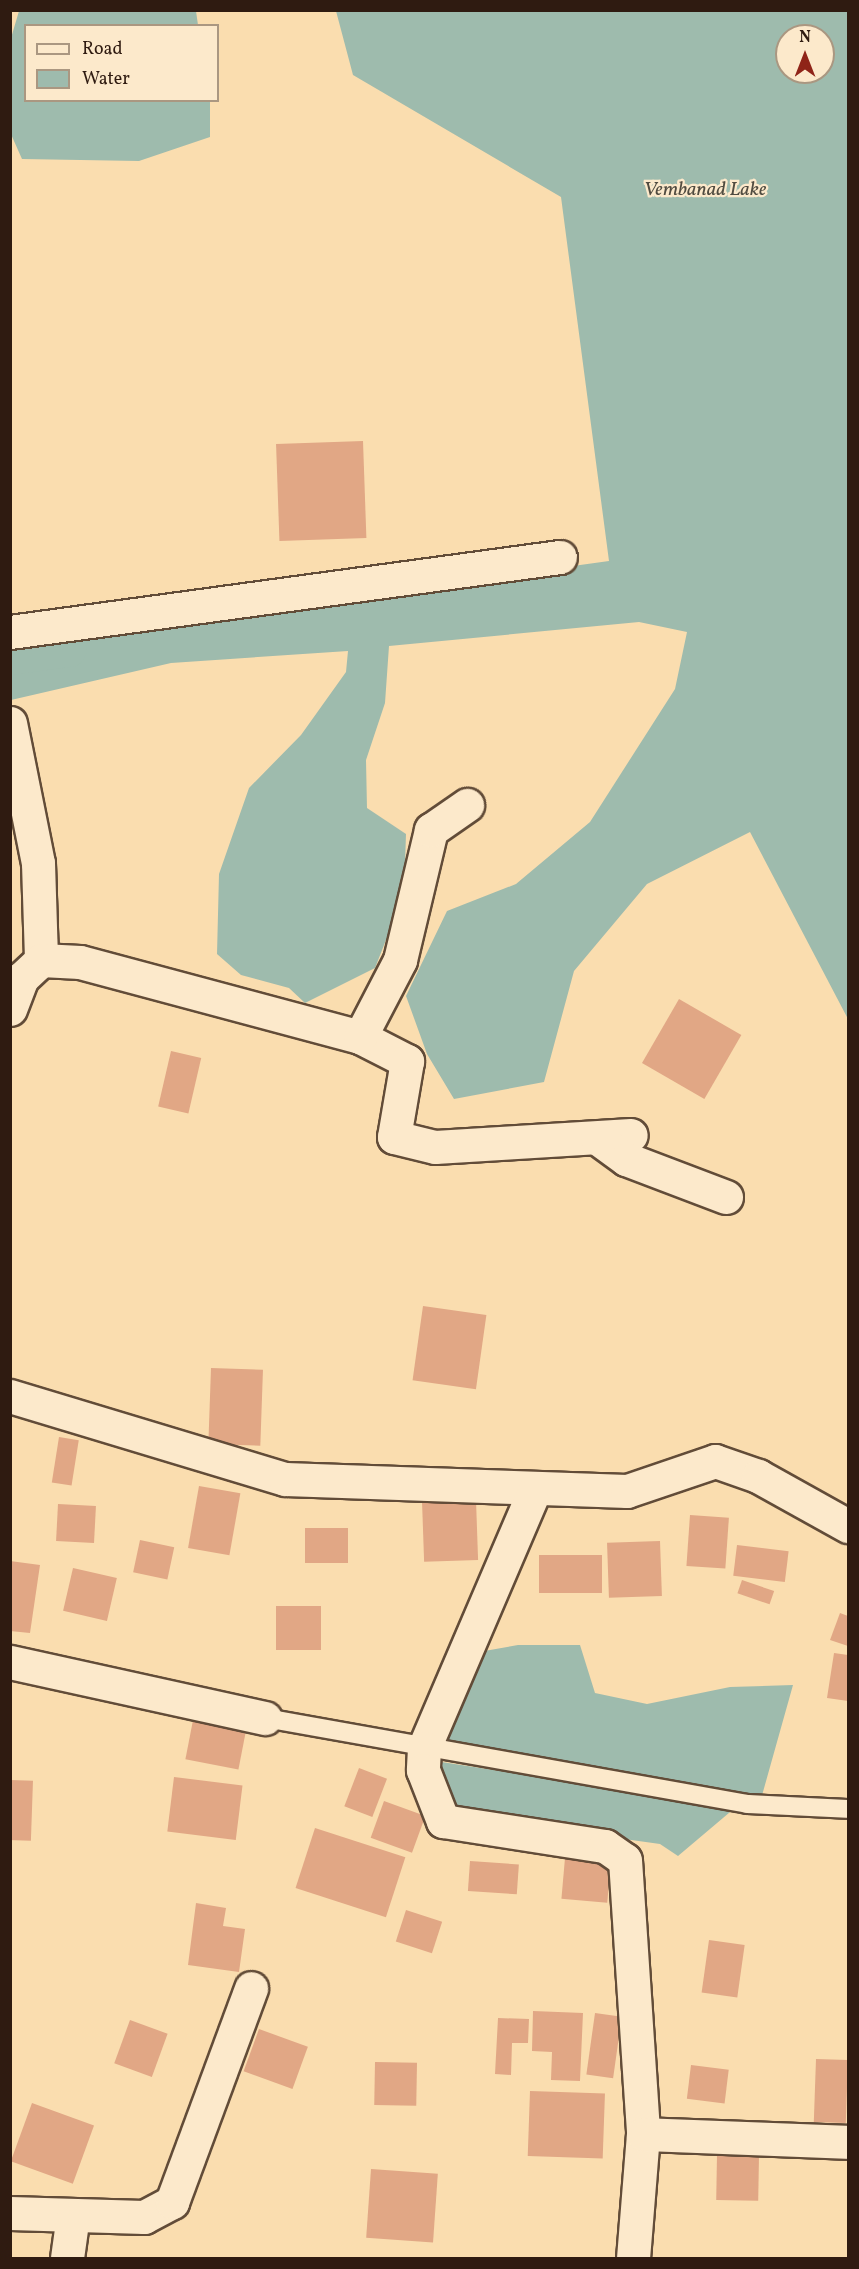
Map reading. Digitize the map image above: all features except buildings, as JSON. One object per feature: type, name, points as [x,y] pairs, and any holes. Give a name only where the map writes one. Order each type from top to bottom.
[{"type":"street","points":[[10,632],[560,556]]},
{"type":"street","points":[[10,723],[38,863],[41,960]]},
{"type":"street","points":[[360,1037],[400,960],[431,830],[467,805]]},
{"type":"street","points":[[10,1009],[22,978],[41,960],[80,962],[360,1037],[407,1061],[394,1137],[435,1148],[631,1135]]},
{"type":"street","points":[[597,1138],[626,1159],[726,1197]]},
{"type":"street","points":[[10,1396],[285,1479],[627,1491],[715,1461],[758,1476],[849,1526]]},
{"type":"street","points":[[534,1489],[424,1748],[423,1770],[443,1821],[604,1846],[625,1860],[643,2134],[633,2259]]},
{"type":"street","points":[[10,1662],[265,1718]]},
{"type":"street","points":[[10,2213],[144,2217],[172,2202],[251,1988]]},
{"type":"street","points":[[643,2134],[849,2142]]},
{"type":"street","points":[[67,2259],[73,2215]]},
{"type":"lane","points":[[265,1718],[747,1804],[849,1809]]},
{"type":"water","points":[[19,11],[196,11],[198,24],[24,24],[24,102],[210,102],[210,137],[139,161],[22,159],[10,132],[11,38]]},
{"type":"water","name":"Vembanad Lake","points":[[336,11],[848,11],[848,1019],[750,832],[647,884],[574,971],[544,1082],[454,1099],[427,1054],[406,996],[447,911],[516,884],[590,822],[675,689],[687,632],[639,622],[389,646],[385,703],[366,760],[367,808],[406,834],[404,894],[375,968],[305,1003],[289,988],[241,975],[217,954],[219,874],[249,788],[301,735],[346,672],[348,651],[171,663],[11,700],[10,662],[22,661],[21,643],[609,561],[561,197],[353,75]]},
{"type":"water","points":[[518,1645],[580,1645],[595,1693],[647,1704],[730,1687],[793,1685],[761,1799],[442,1744],[473,1653]]},
{"type":"water","points":[[435,1761],[736,1807],[678,1856],[660,1844],[453,1815]]},
{"type":"waterway","points":[[10,658],[69,650]]}]
